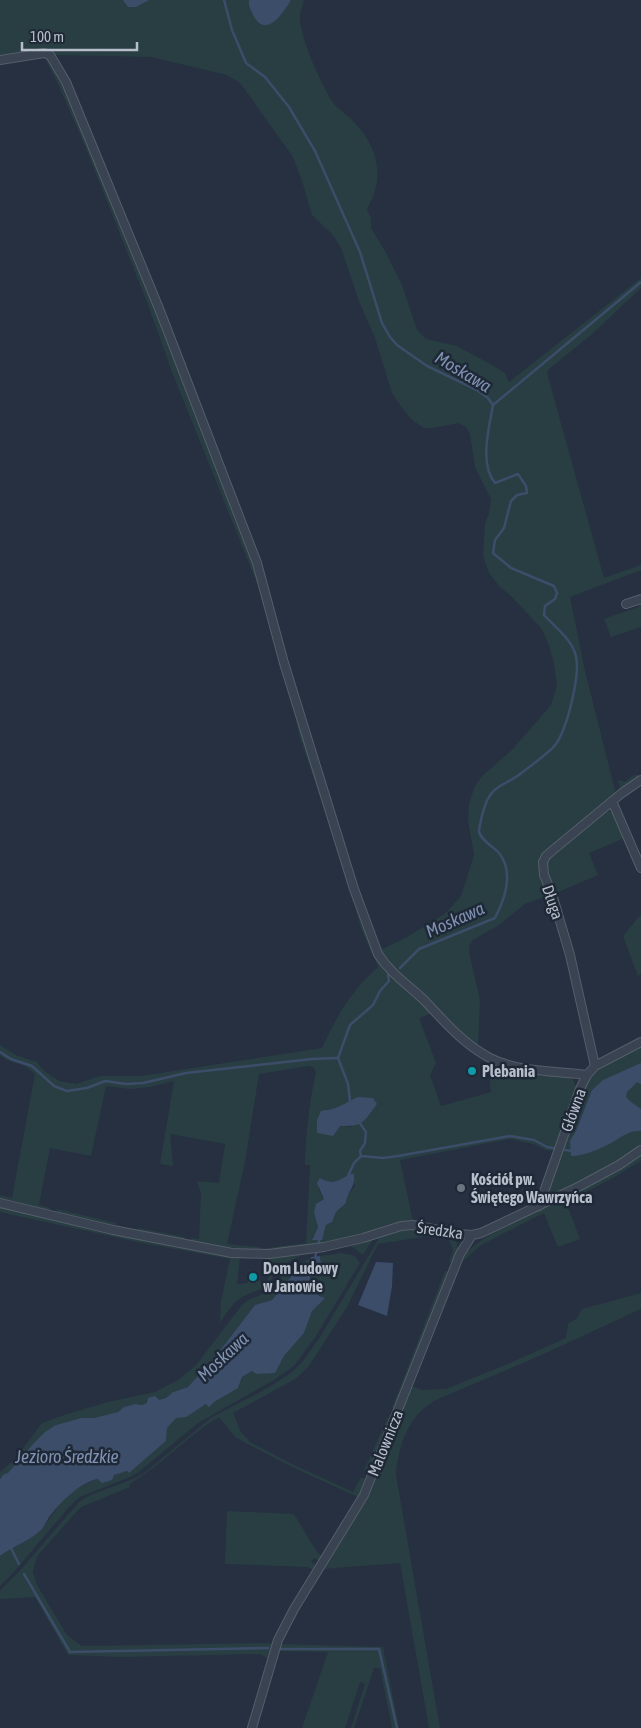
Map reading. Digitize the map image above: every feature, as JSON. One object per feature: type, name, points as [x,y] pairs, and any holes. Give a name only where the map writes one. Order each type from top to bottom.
[{"type":"street","points":[[0,60],[44,53],[50,55],[66,82],[160,311],[257,563],[284,664],[354,889],[373,944],[384,964],[450,1028],[489,1058],[522,1068],[587,1075]]},
{"type":"street","points":[[626,604],[641,599]]},
{"type":"street","name":"Długa","points":[[594,1066],[570,955],[552,894],[542,868],[546,856],[612,801],[641,780]]},
{"type":"street","points":[[612,801],[641,868]]},
{"type":"street","name":"Główna","points":[[539,1206],[580,1089],[587,1075],[594,1066],[641,1042]]},
{"type":"street","name":"Średzka","points":[[0,1203],[113,1230],[232,1253],[269,1254],[324,1247],[363,1238],[401,1226],[414,1225],[472,1235],[491,1229],[539,1206],[619,1165],[641,1150]]},
{"type":"street","name":"Malownicza","points":[[252,1728],[278,1640],[294,1609],[364,1495],[460,1254],[472,1235]]},
{"type":"green space","points":[[0,0],[304,0],[300,14],[301,27],[318,75],[334,104],[362,132],[374,153],[377,164],[376,186],[373,198],[367,209],[371,218],[371,228],[402,285],[417,330],[426,339],[457,346],[494,366],[505,373],[509,382],[641,278],[641,288],[591,335],[549,369],[547,373],[604,578],[641,565],[641,570],[570,597],[585,671],[616,794],[542,854],[539,865],[549,895],[525,904],[499,925],[473,940],[469,946],[480,1000],[478,1047],[456,1031],[385,961],[378,951],[407,937],[446,913],[461,896],[474,855],[468,820],[469,804],[475,786],[482,776],[512,750],[551,705],[557,686],[549,645],[541,628],[499,586],[489,573],[483,556],[485,524],[491,499],[475,467],[470,434],[466,427],[458,423],[424,428],[412,420],[392,393],[375,338],[359,301],[341,248],[333,235],[312,215],[293,157],[241,84],[227,75],[151,57],[55,55],[44,52],[0,59]]},
{"type":"green space","points":[[44,56],[52,58],[140,270],[254,563],[372,946],[432,1013],[419,1018],[436,1063],[430,1075],[441,1106],[491,1092],[488,1060],[571,1077],[576,1086],[556,1151],[546,1150],[533,1144],[510,1139],[400,1160],[413,1221],[392,1223],[351,1238],[333,1242],[267,1251],[267,1248],[306,1243],[310,1165],[305,1165],[306,1141],[316,1072],[314,1068],[309,1066],[259,1074],[245,1162],[227,1244],[260,1247],[258,1251],[191,1242],[191,1238],[199,1239],[201,1193],[197,1181],[219,1183],[225,1144],[170,1134],[173,1166],[160,1164],[174,1081],[150,1087],[130,1089],[106,1086],[91,1156],[50,1148],[39,1205],[50,1208],[49,1210],[0,1199],[0,1195],[12,1198],[35,1074],[25,1066],[7,1060],[0,1055],[0,1045],[18,1056],[37,1062],[43,1070],[59,1081],[76,1084],[100,1076],[141,1076],[322,1048],[352,995],[378,967],[362,931],[340,855],[300,738],[293,706],[261,593],[172,372],[147,302],[85,146]],"holes":[[[327,1109],[337,1109],[352,1127],[340,1126],[325,1134],[317,1133],[317,1120]],[[350,1174],[355,1186],[347,1196],[346,1203],[336,1212],[332,1222],[326,1225],[322,1240],[312,1238],[318,1227],[314,1213],[320,1201],[324,1199],[319,1190],[320,1178],[332,1182]]]},
{"type":"green space","points":[[641,602],[641,627],[611,637],[604,619],[638,607]]},
{"type":"green space","points":[[638,774],[639,778],[623,788],[620,787],[618,780],[625,782]]},
{"type":"green space","points":[[610,811],[615,814],[625,838],[589,853],[598,875],[554,894],[548,879],[547,869],[552,854],[604,812]]},
{"type":"green space","points":[[641,914],[641,974],[638,976],[623,936]]},
{"type":"green space","points":[[641,1046],[641,1146],[587,1178],[553,1195],[549,1194],[548,1190],[581,1093],[590,1077],[599,1068]]},
{"type":"green space","points":[[641,1154],[641,1161],[566,1202],[580,1239],[558,1247],[544,1213],[481,1245],[463,1261],[461,1259],[469,1250],[495,1232],[596,1182]]},
{"type":"green space","points":[[0,1207],[143,1240],[240,1256],[237,1284],[248,1283],[248,1279],[267,1282],[269,1274],[273,1274],[271,1280],[263,1288],[241,1297],[234,1303],[220,1323],[221,1301],[230,1259],[142,1243],[4,1213],[0,1212]]},
{"type":"green space","points":[[57,1209],[116,1223],[114,1227],[57,1213]]},
{"type":"green space","points":[[138,1228],[185,1237],[184,1241],[137,1232]]},
{"type":"green space","points":[[410,1228],[450,1236],[454,1239],[457,1248],[452,1262],[449,1262],[453,1250],[448,1239],[429,1236],[378,1244],[347,1307],[309,1366],[297,1378],[233,1413],[241,1432],[250,1442],[292,1464],[353,1492],[361,1477],[368,1480],[360,1498],[290,1466],[235,1437],[219,1417],[152,1469],[129,1484],[130,1487],[81,1507],[38,1555],[35,1562],[33,1572],[37,1585],[67,1635],[82,1646],[275,1643],[269,1659],[260,1654],[119,1657],[68,1655],[35,1597],[0,1599],[0,1591],[79,1502],[93,1494],[143,1474],[212,1417],[266,1389],[292,1372],[303,1361],[320,1337],[381,1235]]},
{"type":"green space","points":[[371,1238],[373,1239],[363,1255],[351,1246]]},
{"type":"green space","points":[[302,1253],[302,1255],[282,1266],[269,1271],[269,1257]]},
{"type":"green space","points":[[342,1253],[355,1256],[360,1263],[316,1336],[294,1366],[274,1380],[198,1423],[140,1471],[130,1477],[80,1497],[0,1586],[0,1556],[41,1529],[62,1501],[76,1489],[101,1478],[127,1471],[129,1473],[166,1441],[167,1428],[176,1417],[188,1415],[238,1388],[242,1377],[252,1371],[256,1374],[275,1372],[284,1356],[304,1333],[312,1311],[324,1298],[312,1290],[309,1285],[308,1281],[311,1271],[321,1260],[320,1256]]},
{"type":"green space","points":[[311,1258],[307,1267],[294,1273],[272,1300],[255,1305],[215,1357],[188,1387],[173,1392],[166,1398],[142,1405],[135,1404],[124,1407],[118,1412],[94,1418],[81,1418],[56,1425],[0,1479],[0,1472],[16,1458],[42,1423],[108,1402],[155,1392],[178,1380],[197,1364],[242,1305],[248,1300],[268,1292],[288,1269]]},
{"type":"green space","points":[[445,1271],[449,1272],[395,1409],[392,1408]]},
{"type":"green space","points":[[641,1293],[641,1309],[537,1357],[438,1399],[420,1412],[407,1431],[399,1452],[396,1475],[440,1728],[429,1728],[400,1563],[323,1569],[368,1495],[412,1386],[422,1390],[446,1389],[566,1338],[568,1324],[577,1318],[582,1309]]},
{"type":"green space","points":[[388,1417],[392,1418],[371,1474],[364,1470]]},
{"type":"green space","points":[[227,1511],[294,1514],[322,1557],[320,1561],[314,1558],[311,1562],[317,1566],[313,1570],[308,1567],[225,1564]]},
{"type":"green space","points":[[281,1644],[383,1647],[399,1728],[392,1728],[380,1668],[374,1668],[354,1728],[351,1728],[365,1684],[360,1682],[345,1728],[302,1728],[328,1652],[278,1651]]},
{"type":"water","points":[[123,0],[149,0],[136,7],[128,7]]},
{"type":"water","points":[[249,0],[291,0],[274,22],[269,25],[263,25],[253,15],[249,6]]},
{"type":"water","points":[[641,1063],[641,1084],[637,1082],[627,1092],[626,1097],[641,1109],[641,1131],[628,1133],[590,1152],[571,1156],[570,1141],[576,1131],[592,1090],[603,1080]]},
{"type":"water","points":[[358,1097],[373,1098],[377,1104],[363,1122],[340,1126],[333,1136],[317,1133],[317,1120],[321,1111],[336,1108]]},
{"type":"water","points":[[354,1174],[354,1179],[346,1203],[336,1212],[332,1222],[326,1225],[322,1240],[312,1240],[318,1227],[314,1213],[316,1204],[324,1199],[317,1183],[320,1178],[332,1182]]},
{"type":"water","name":"Jezioro Średzkie","points":[[320,1256],[321,1264],[317,1264],[309,1284],[312,1291],[325,1298],[312,1311],[304,1333],[284,1356],[275,1373],[256,1374],[252,1371],[242,1377],[238,1388],[209,1407],[206,1404],[186,1417],[176,1418],[167,1428],[166,1441],[129,1473],[127,1471],[114,1475],[112,1480],[102,1483],[98,1479],[84,1484],[63,1501],[52,1513],[42,1529],[0,1556],[0,1479],[4,1474],[8,1473],[45,1432],[56,1425],[81,1418],[94,1418],[118,1412],[124,1407],[135,1404],[142,1405],[147,1403],[148,1398],[155,1396],[159,1400],[166,1398],[173,1392],[188,1387],[215,1357],[255,1305],[272,1300],[294,1273],[307,1267],[311,1257]]},
{"type":"water","points":[[376,1262],[393,1263],[392,1286],[387,1316],[358,1305]]},
{"type":"waterway","name":"Moskawa","points":[[224,0],[232,30],[246,63],[265,77],[289,107],[315,151],[360,252],[382,323],[390,337],[397,345],[427,366],[477,390],[488,398],[493,405],[486,446],[487,466],[490,475],[495,483],[518,474],[526,486],[527,493],[517,495],[511,501],[504,528],[495,540],[493,553],[511,568],[554,586],[557,593],[555,599],[545,606],[544,615],[570,642],[577,662],[575,686],[569,713],[556,744],[517,776],[494,790],[486,802],[479,830],[480,834],[504,860],[507,877],[505,894],[495,918],[419,949],[400,968]]},
{"type":"waterway","points":[[493,405],[641,282]]},
{"type":"waterway","name":"Moskawa","points":[[350,1101],[348,1084],[338,1058],[350,1025],[373,1005],[380,991],[389,981],[388,975]]},
{"type":"waterway","points":[[0,1052],[11,1059],[32,1066],[54,1086],[67,1091],[87,1088],[105,1081],[126,1084],[143,1083],[186,1073],[337,1058]]},
{"type":"waterway","name":"Moskawa","points":[[348,1176],[354,1163],[361,1156],[360,1151],[365,1143],[366,1132],[359,1122]]},
{"type":"waterway","points":[[361,1156],[383,1158],[398,1156],[510,1136],[534,1140],[553,1148]]},
{"type":"waterway","points":[[565,1150],[572,1151]]},
{"type":"waterway","name":"Moskawa","points":[[315,1258],[320,1237]]},
{"type":"waterway","points":[[11,1548],[19,1564]]},
{"type":"waterway","points":[[24,1574],[70,1652],[268,1648]]},
{"type":"waterway","points":[[281,1649],[379,1649],[397,1728]]},
{"type":"place","name":"Plebania","points":[[472,1071]]},
{"type":"place","name":"Kościół pw. Świętego Wawrzyńca","points":[[461,1188]]},
{"type":"place","name":"Dom Ludowy w Janowie","points":[[253,1277]]}]
